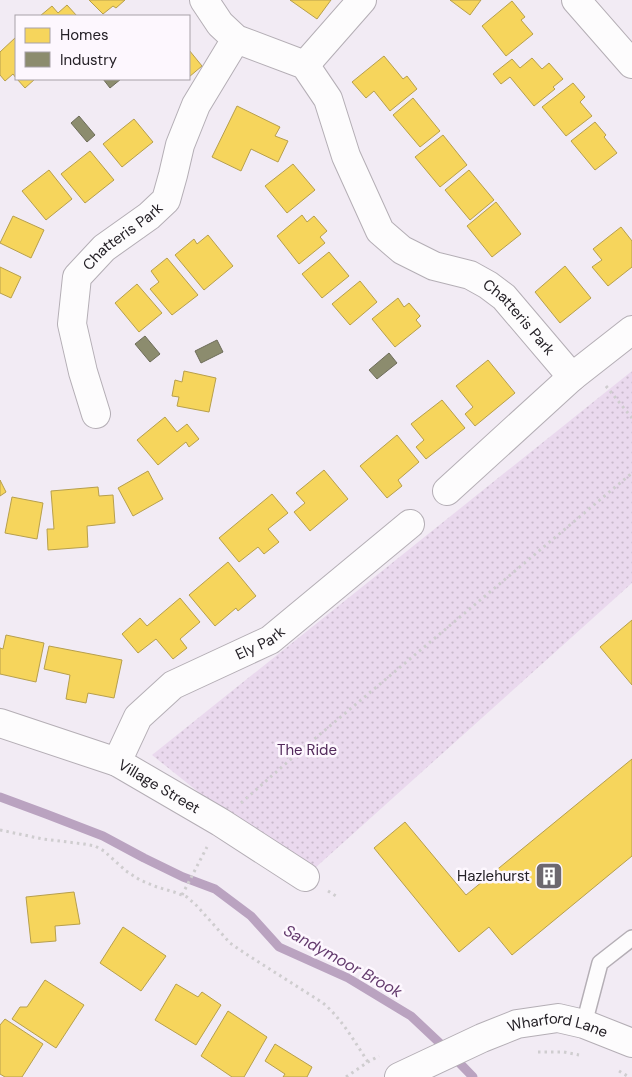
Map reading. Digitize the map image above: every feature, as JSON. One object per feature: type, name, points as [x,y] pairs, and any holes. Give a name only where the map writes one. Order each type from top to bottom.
[{"type":"street","points":[[204,0],[220,24],[236,39],[305,65],[362,0]]},
{"type":"street","points":[[576,0],[632,64]]},
{"type":"street","name":"Chatteris Park","points":[[96,414],[83,372],[72,324],[77,277],[104,248],[149,216],[166,200],[174,175],[180,145],[196,104],[236,39]]},
{"type":"street","name":"Chatteris Park","points":[[305,65],[328,99],[346,156],[380,231],[402,250],[434,266],[470,275],[488,285],[504,297],[579,371]]},
{"type":"street","points":[[447,491],[579,371],[632,330]]},
{"type":"street","name":"Ely Park","points":[[117,762],[138,717],[173,685],[270,640],[410,524]]},
{"type":"street","name":"Village Street","points":[[0,723],[117,762],[220,822],[305,877]]},
{"type":"street","name":"Wharford Lane","points":[[404,1074],[517,1024],[558,1018],[584,1024],[632,1043]]},
{"type":"lane","points":[[584,1024],[600,963],[632,938]]},
{"type":"path","points":[[579,371],[632,418]]},
{"type":"path","points":[[182,895],[220,822],[300,751],[632,473]]},
{"type":"path","points":[[0,830],[43,840],[95,846],[140,880],[187,897],[236,948],[332,1010],[368,1062]]},
{"type":"path","points":[[532,1052],[564,1052],[581,1055]]},
{"type":"path","points":[[613,1067],[629,1077]]},
{"type":"green space","name":"The Ride","points":[[632,371],[632,583],[305,877],[152,755]]},
{"type":"building: Homes","points":[[89,0],[125,0],[116,8],[113,6],[103,14]]},
{"type":"building: Homes","points":[[290,0],[331,0],[317,19]]},
{"type":"building: Homes","points":[[450,0],[481,0],[470,15]]},
{"type":"building: Homes","points":[[512,1],[525,17],[521,20],[533,34],[506,56],[482,26]]},
{"type":"building: Homes","points":[[67,5],[76,15],[41,15],[52,6],[58,13]]},
{"type":"building: Homes","points":[[15,38],[15,77],[13,74],[5,81],[0,75],[0,52]]},
{"type":"building: Homes","points":[[190,51],[202,66],[190,76]]},
{"type":"building: Homes","points":[[384,56],[403,79],[407,76],[417,89],[390,111],[374,91],[366,98],[352,82]]},
{"type":"building: Homes","points":[[532,58],[542,69],[549,63],[563,79],[553,87],[555,89],[534,106],[510,77],[501,84],[493,74],[512,59],[520,68]]},
{"type":"building: Homes","points":[[18,80],[34,80],[25,88]]},
{"type":"building: Homes","points":[[573,83],[585,97],[580,102],[592,116],[566,136],[542,107]]},
{"type":"building: Homes","points":[[413,98],[440,131],[420,147],[393,115]]},
{"type":"building: Homes","points":[[237,106],[280,127],[275,136],[288,141],[278,162],[251,149],[241,171],[212,157]]},
{"type":"building: Homes","points":[[134,119],[153,142],[122,167],[103,144]]},
{"type":"building: Homes","points":[[595,122],[617,153],[595,170],[571,141]]},
{"type":"building: Homes","points":[[443,135],[467,165],[440,187],[415,157]]},
{"type":"building: Homes","points":[[90,151],[114,180],[85,203],[61,174]]},
{"type":"building: Homes","points":[[293,164],[315,190],[287,213],[265,186]]},
{"type":"building: Homes","points":[[49,170],[72,199],[46,220],[22,191]]},
{"type":"building: Homes","points":[[469,170],[494,200],[470,220],[445,190]]},
{"type":"building: Homes","points":[[496,202],[521,234],[492,257],[467,226]]},
{"type":"building: Homes","points":[[302,215],[307,222],[314,216],[327,231],[320,237],[325,243],[299,264],[277,236]]},
{"type":"building: Homes","points":[[13,216],[44,230],[31,258],[0,243]]},
{"type":"building: Homes","points":[[621,227],[632,241],[632,267],[608,286],[592,267],[602,260],[593,249]]},
{"type":"building: Homes","points":[[208,235],[233,266],[204,290],[175,255],[194,239],[197,244]]},
{"type":"building: Homes","points":[[329,252],[349,276],[322,298],[302,274]]},
{"type":"building: Homes","points":[[167,258],[198,295],[172,315],[150,289],[159,282],[151,271]]},
{"type":"building: Homes","points":[[565,266],[591,298],[560,323],[535,292]]},
{"type":"building: Homes","points":[[0,267],[21,277],[11,298],[0,293]]},
{"type":"building: Homes","points":[[360,281],[377,302],[350,325],[332,304]]},
{"type":"building: Homes","points":[[137,284],[162,313],[139,332],[115,303]]},
{"type":"building: Homes","points":[[398,298],[404,307],[409,303],[420,316],[416,320],[421,326],[395,347],[372,319]]},
{"type":"building: Homes","points":[[488,360],[515,393],[475,426],[465,414],[473,407],[456,386]]},
{"type":"building: Homes","points":[[184,371],[216,378],[209,412],[177,406],[179,397],[172,396],[175,380],[182,382]]},
{"type":"building: Homes","points":[[442,400],[465,428],[426,459],[416,447],[424,440],[411,424]]},
{"type":"building: Homes","points":[[165,417],[177,432],[187,424],[199,439],[189,447],[186,442],[158,465],[137,440]]},
{"type":"building: Homes","points":[[397,435],[419,462],[398,480],[402,486],[387,498],[360,466]]},
{"type":"building: Homes","points":[[324,470],[348,499],[310,531],[294,512],[305,503],[296,493]]},
{"type":"building: Homes","points":[[148,471],[163,499],[133,516],[118,488]]},
{"type":"building: Homes","points":[[0,480],[6,492],[0,496]]},
{"type":"building: Homes","points":[[98,487],[99,496],[113,495],[115,523],[87,526],[88,547],[48,550],[47,529],[54,529],[51,491]]},
{"type":"building: Homes","points":[[272,494],[288,513],[268,529],[279,542],[264,554],[258,547],[239,562],[219,538]]},
{"type":"building: Homes","points":[[12,497],[43,503],[37,539],[5,533]]},
{"type":"building: Homes","points":[[228,562],[256,596],[238,611],[236,608],[215,626],[189,595]]},
{"type":"building: Homes","points":[[180,598],[200,622],[180,639],[187,648],[173,659],[156,639],[138,653],[122,634],[140,618],[147,626]]},
{"type":"building: Homes","points":[[632,620],[632,685],[600,647]]},
{"type":"building: Homes","points":[[6,635],[44,643],[36,682],[0,674],[0,648],[3,649]]},
{"type":"building: Homes","points":[[49,646],[122,660],[114,698],[88,693],[86,703],[66,699],[70,675],[44,669]]},
{"type":"building: Homes","name":"Hazlehurst","points":[[632,759],[632,856],[512,955],[489,927],[459,952],[374,848],[405,822],[466,895]]},
{"type":"building: Homes","points":[[74,892],[80,924],[55,926],[56,941],[31,943],[26,897]]},
{"type":"building: Homes","points":[[123,927],[166,956],[141,991],[100,963]]},
{"type":"building: Homes","points":[[45,980],[84,1005],[56,1048],[12,1019],[20,1007],[27,1007]]},
{"type":"building: Homes","points":[[176,984],[198,997],[202,992],[221,1005],[196,1045],[155,1020]]},
{"type":"building: Homes","points":[[228,1011],[267,1037],[244,1077],[232,1077],[201,1056]]},
{"type":"building: Homes","points":[[5,1019],[43,1044],[22,1077],[5,1077],[0,1074],[0,1025]]},
{"type":"building: Homes","points":[[275,1044],[312,1067],[307,1077],[283,1077],[285,1074],[265,1061]]},
{"type":"building: Industry","points":[[104,80],[120,80],[110,88]]},
{"type":"building: Industry","points":[[79,116],[95,135],[87,142],[71,123]]},
{"type":"building: Industry","points":[[145,336],[160,354],[150,362],[135,344]]},
{"type":"building: Industry","points":[[217,340],[223,352],[201,363],[195,351]]},
{"type":"building: Industry","points":[[389,353],[397,363],[377,379],[369,370]]},
{"type":"waterway","name":"Sandymoor Brook","points":[[0,797],[103,836],[183,877],[215,889],[251,916],[279,947],[348,978],[411,1016],[473,1077]]},
{"type":"place","name":"Hazlehurst","points":[[549,876]]}]
